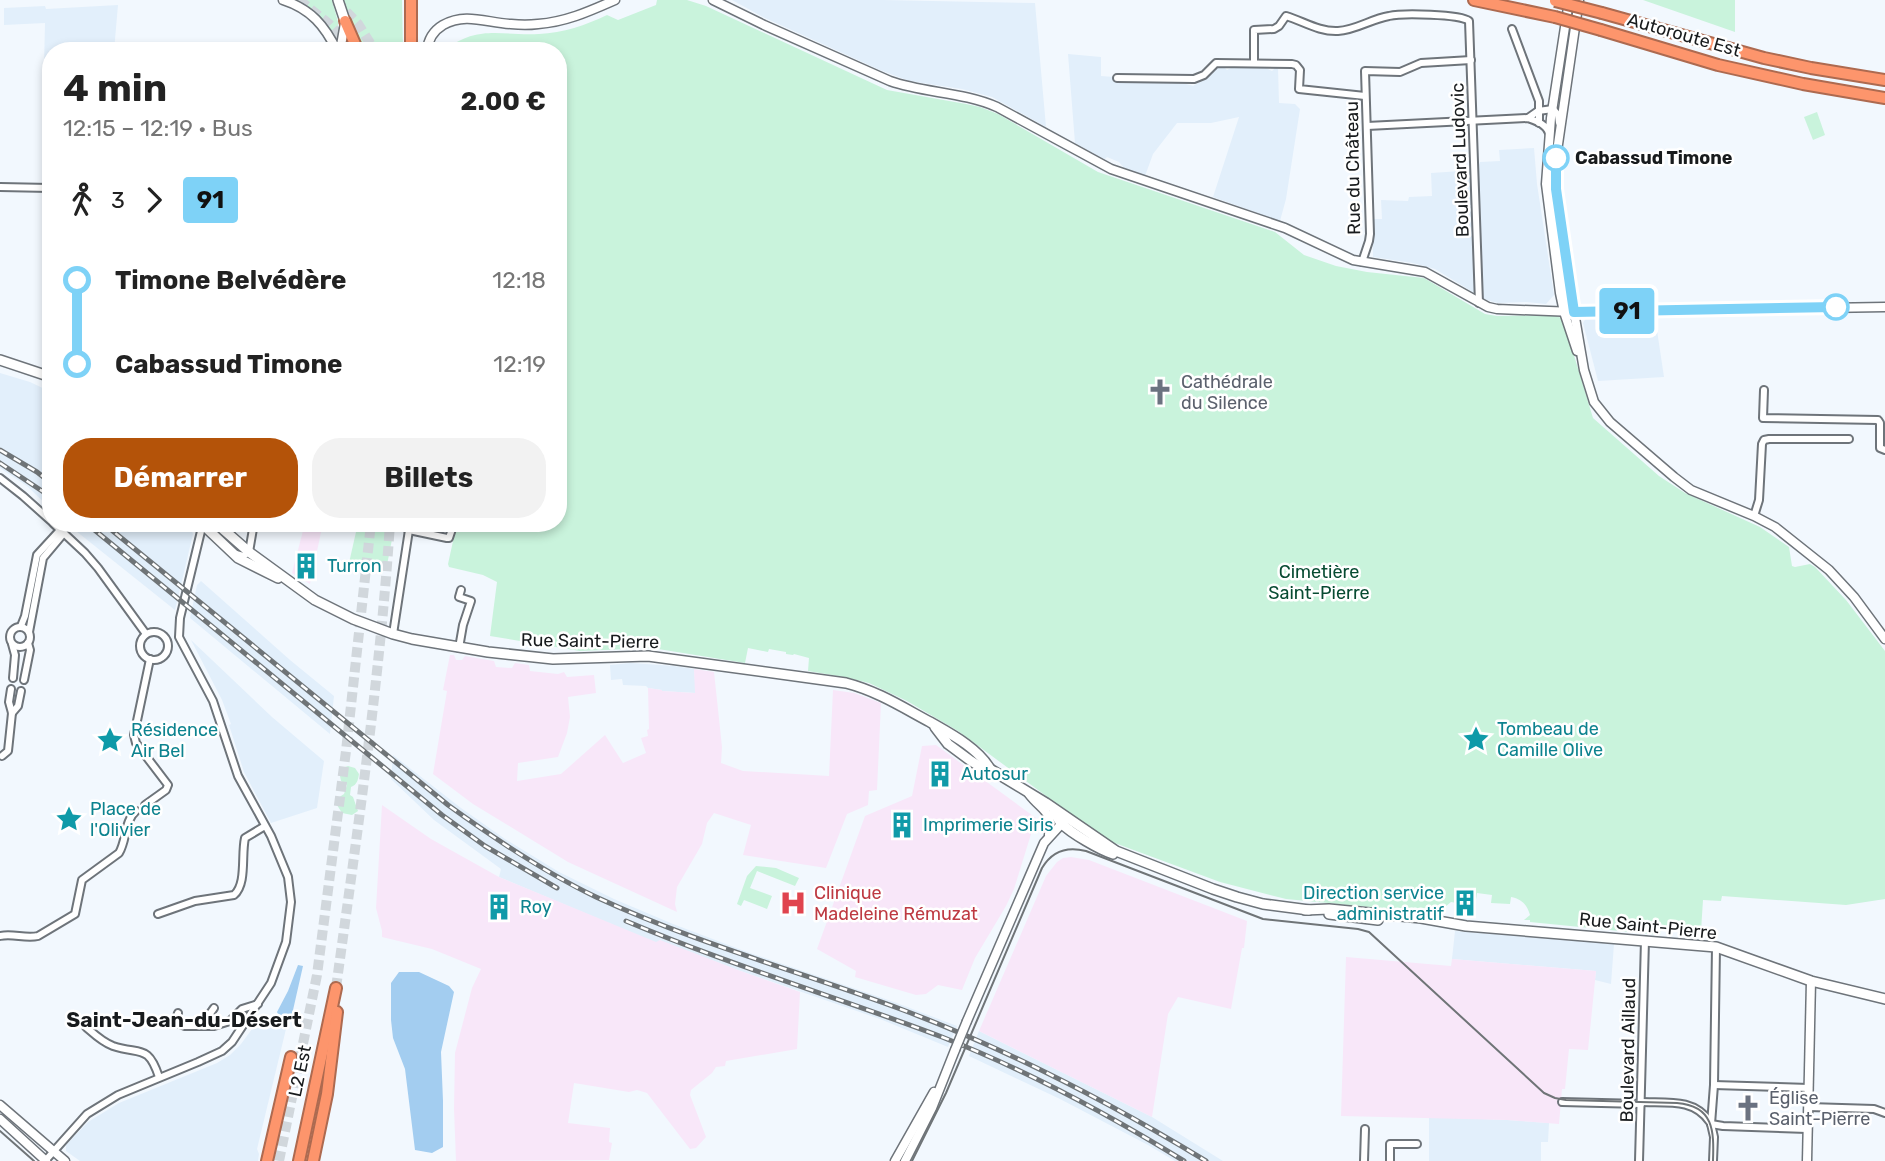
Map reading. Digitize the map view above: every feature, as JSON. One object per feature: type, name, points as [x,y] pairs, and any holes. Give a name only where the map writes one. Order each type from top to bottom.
[{"type":"highway","points":[[411,0],[411,42]]},
{"type":"highway","name":"Autoroute Est","points":[[1474,0],[1555,17],[1718,65],[1803,84],[1885,97]]},
{"type":"highway","name":"Autoroute Est","points":[[1553,1],[1764,58],[1885,80]]},
{"type":"highway","points":[[345,20],[354,42]]},
{"type":"highway","name":"L2 Est","points":[[299,1161],[336,988],[337,1012],[327,1094],[313,1161]]},
{"type":"highway","points":[[267,1161],[291,1057]]},
{"type":"main road","points":[[338,0],[345,20]]},
{"type":"main road","points":[[0,360],[42,374]]},
{"type":"main road","name":"Rue Saint-Pierre","points":[[211,532],[238,558],[293,585]]},
{"type":"main road","name":"Rue Saint-Pierre","points":[[226,532],[293,585],[335,610],[393,634],[459,648],[553,659],[648,656],[846,683],[867,689],[943,729],[984,759],[990,769],[1046,803],[1064,820],[1109,846],[1134,859],[1237,897],[1341,917],[1421,924],[1443,923],[1716,947],[1811,981],[1885,999]]},
{"type":"street","points":[[283,0],[319,21],[333,42]]},
{"type":"street","points":[[428,42],[434,32],[453,20],[463,18],[511,24],[538,24],[581,15],[615,0]]},
{"type":"street","points":[[713,0],[890,80],[982,100],[1111,169],[1284,228],[1340,256],[1425,272],[1479,303],[1497,309],[1569,312],[1885,307]]},
{"type":"street","points":[[1569,0],[1553,109],[1554,208],[1569,312],[1594,402],[1609,422],[1660,467],[1691,489],[1776,527],[1829,570],[1854,597],[1885,639]]},
{"type":"street","points":[[1554,136],[1579,0]]},
{"type":"street","name":"Boulevard Ludovic","points":[[1254,63],[1254,30],[1274,29],[1286,16],[1320,30],[1335,31],[1353,29],[1390,16],[1447,16],[1466,18],[1469,21],[1479,303]]},
{"type":"street","points":[[341,42],[345,20]]},
{"type":"street","points":[[1512,29],[1539,101],[1539,122]]},
{"type":"street","name":"Rue du Château","points":[[1362,262],[1370,234],[1365,71],[1400,72],[1420,63],[1471,60]]},
{"type":"street","points":[[1117,78],[1189,80],[1204,75],[1216,63],[1296,65],[1300,70],[1298,87],[1301,89],[1365,96]]},
{"type":"street","points":[[1528,118],[1538,111],[1553,109]]},
{"type":"street","points":[[1367,126],[1528,118],[1539,122],[1554,136]]},
{"type":"street","points":[[0,187],[42,187]]},
{"type":"street","points":[[1764,390],[1763,418],[1878,420],[1880,447],[1885,450]]},
{"type":"street","points":[[1754,516],[1759,500],[1764,440],[1849,439]]},
{"type":"street","points":[[0,478],[42,513]]},
{"type":"street","points":[[21,626],[37,555],[61,532]]},
{"type":"street","points":[[24,680],[30,650],[29,632],[43,558],[61,532]]},
{"type":"street","points":[[63,532],[98,568],[146,634]]},
{"type":"street","points":[[0,1119],[45,1161],[87,1114],[118,1095],[222,1051],[236,1038],[271,983],[278,967],[286,942],[291,902],[288,877],[238,776],[214,701],[179,637],[180,618],[200,532]]},
{"type":"street","points":[[233,553],[243,556],[249,552],[252,532]]},
{"type":"street","points":[[393,634],[409,532]]},
{"type":"street","points":[[419,532],[449,538],[451,532]]},
{"type":"street","points":[[459,648],[463,625],[474,602],[459,597],[461,590]]},
{"type":"street","points":[[463,625],[471,626]]},
{"type":"street","points":[[21,626],[29,632]]},
{"type":"street","points":[[13,678],[15,661],[11,631],[21,626]]},
{"type":"street","points":[[156,631],[163,634],[168,642],[168,651],[159,659],[150,659],[139,648],[140,641],[146,634],[156,631]]},
{"type":"street","points":[[168,642],[179,637]]},
{"type":"street","points":[[12,644],[21,647],[28,643]]},
{"type":"street","points":[[145,805],[166,790],[167,785],[136,743],[134,734],[150,659]]},
{"type":"street","points":[[2,756],[8,751],[12,713],[9,702],[11,689]]},
{"type":"street","points":[[12,713],[18,706],[22,691]]},
{"type":"street","points":[[905,1161],[932,1108],[1048,837],[1051,827],[1049,816],[1029,794]]},
{"type":"street","points":[[0,936],[32,938],[75,914],[82,880],[119,853],[130,817],[136,811]]},
{"type":"street","points":[[1048,837],[1064,820]]},
{"type":"street","points":[[158,914],[195,901],[234,895],[238,892],[242,883],[245,838],[265,826]]},
{"type":"street","name":"Boulevard Aillaud","points":[[1639,1161],[1645,940]]},
{"type":"street","points":[[1713,1161],[1714,1137],[1711,1124],[1716,947]]},
{"type":"street","points":[[1807,1161],[1811,981]]},
{"type":"street","points":[[178,1013],[175,1023],[185,1026],[214,1026],[230,1021],[242,1009],[258,1004]]},
{"type":"street","points":[[185,1026],[204,1022],[214,1009]]},
{"type":"street","points":[[86,1027],[113,1046],[147,1054],[155,1063],[159,1077]]},
{"type":"street","points":[[895,1161],[947,1071]]},
{"type":"street","points":[[1714,1085],[1809,1088]]},
{"type":"street","points":[[1562,1102],[1692,1106],[1700,1110],[1711,1124],[1807,1129]]},
{"type":"street","points":[[0,1105],[65,1161]]},
{"type":"street","points":[[1809,1107],[1874,1109],[1885,1113]]},
{"type":"street","points":[[1364,1161],[1365,1129]]},
{"type":"street","points":[[1390,1161],[1390,1144],[1417,1144]]},
{"type":"shaded area","points":[[732,0],[1035,3],[1046,127],[992,97],[962,89],[909,81],[880,70],[765,18]]},
{"type":"shaded area","points":[[118,5],[115,42],[45,42],[45,23],[4,25],[4,8],[45,6],[46,9]]},
{"type":"shaded area","points":[[1068,54],[1101,57],[1101,76],[1114,77],[1114,82],[1179,82],[1193,86],[1209,77],[1216,66],[1227,70],[1235,66],[1266,68],[1272,71],[1278,68],[1279,103],[1295,104],[1300,109],[1280,221],[1213,197],[1239,117],[1211,123],[1177,123],[1153,154],[1145,176],[1075,143]]},
{"type":"shaded area","points":[[1534,148],[1554,295],[1546,304],[1498,303],[1486,300],[1435,269],[1373,257],[1372,219],[1382,219],[1381,200],[1408,201],[1409,197],[1432,196],[1431,173],[1477,170],[1480,162],[1500,161],[1499,150]]},
{"type":"shaded area","points":[[1655,317],[1664,377],[1598,381],[1583,323],[1586,318]]},
{"type":"shaded area","points":[[0,373],[42,388],[42,500],[27,486],[0,468]]},
{"type":"shaded area","points":[[77,532],[192,532],[175,610]]},
{"type":"shaded area","points":[[303,532],[321,532],[310,584],[292,573]]},
{"type":"shaded area","points":[[201,581],[334,696],[330,734],[190,618],[197,585]]},
{"type":"shaded area","points":[[191,640],[272,717],[324,761],[317,808],[271,823],[244,772],[222,700]]},
{"type":"shaded area","points":[[450,655],[454,655],[456,660],[462,660],[465,656],[494,661],[496,667],[512,668],[515,663],[529,665],[530,671],[558,674],[564,672],[567,677],[594,675],[596,693],[568,697],[570,717],[558,757],[518,763],[517,781],[561,774],[605,735],[623,763],[646,753],[641,738],[648,736],[649,729],[648,688],[695,693],[694,669],[714,672],[722,747],[721,763],[743,771],[829,776],[833,690],[854,693],[881,703],[877,790],[869,791],[868,805],[847,814],[826,868],[743,855],[751,825],[714,813],[707,823],[702,844],[677,887],[677,912],[568,862],[473,804],[433,774],[447,691],[443,690]]},
{"type":"shaded area","points":[[631,663],[694,669],[696,693],[662,691],[646,686],[623,685],[622,679],[611,680],[610,665]]},
{"type":"shaded area","points":[[936,745],[1036,818],[1014,889],[975,958],[962,990],[938,985],[926,994],[916,995],[855,977],[856,971],[817,949],[865,816],[912,796],[922,746]]},
{"type":"shaded area","points":[[393,755],[461,808],[559,872],[673,924],[957,1026],[948,1047],[880,1019],[660,940],[656,943],[499,877],[501,869],[434,820],[391,779]]},
{"type":"shaded area","points":[[382,805],[431,839],[499,877],[656,942],[660,940],[800,992],[797,1049],[726,1061],[725,1066],[716,1067],[691,1090],[690,1095],[706,1137],[696,1148],[690,1149],[647,1093],[574,1083],[568,1123],[610,1128],[609,1142],[612,1143],[609,1160],[456,1161],[455,1053],[472,988],[481,969],[432,949],[382,937],[376,908]]},
{"type":"shaded area","points":[[1071,857],[1089,860],[1247,921],[1231,1009],[1178,997],[1168,1014],[1152,1117],[979,1031],[1046,876],[1057,862]]},
{"type":"shaded area","points":[[1455,931],[1614,944],[1611,984],[1595,980],[1596,971],[1452,959]]},
{"type":"shaded area","points":[[1346,957],[1451,966],[1452,959],[1596,971],[1588,1050],[1569,1049],[1559,1124],[1341,1116]]},
{"type":"shaded area","points":[[260,1018],[286,1029],[257,1149],[258,1161],[80,1161],[66,1151],[66,1145],[88,1122],[119,1103],[217,1063],[230,1055]]},
{"type":"shaded area","points":[[979,1031],[1152,1117],[1223,1161],[1175,1161],[1060,1099],[969,1056]]},
{"type":"shaded area","points":[[1429,1117],[1549,1123],[1548,1142],[1541,1142],[1541,1161],[1429,1161]]},
{"type":"green space","points":[[288,0],[332,0],[338,22],[338,42],[335,42]]},
{"type":"green space","points":[[343,0],[402,0],[403,42],[360,42]]},
{"type":"green space","name":"Cimetière Saint-Pierre","points":[[657,0],[687,0],[706,6],[887,90],[980,107],[998,114],[1098,172],[1275,232],[1304,255],[1336,266],[1367,272],[1424,278],[1485,314],[1555,315],[1563,319],[1593,418],[1659,476],[1685,493],[1760,527],[1789,547],[1792,566],[1810,564],[1815,567],[1846,600],[1885,651],[1885,899],[1846,905],[1722,896],[1721,901],[1703,900],[1701,931],[1661,928],[1660,935],[1530,922],[1524,920],[1530,915],[1526,905],[1518,899],[1511,897],[1510,904],[1491,903],[1492,895],[1477,893],[1475,906],[1451,902],[1442,914],[1286,899],[1220,882],[1112,842],[958,731],[907,701],[869,683],[808,671],[809,658],[769,649],[768,652],[748,648],[745,663],[652,648],[580,651],[490,636],[497,582],[483,575],[449,567],[455,532],[567,532],[567,42],[458,42],[479,34],[557,32],[607,15],[618,20],[656,5]]},
{"type":"green space","points":[[1643,0],[1735,0],[1735,32]]},
{"type":"green space","points":[[1817,112],[1825,135],[1813,140],[1804,117]]},
{"type":"green space","points":[[356,532],[393,532],[386,570],[349,563]]},
{"type":"green space","points":[[342,768],[355,768],[359,774],[356,784],[351,787],[350,795],[358,811],[352,815],[342,813],[337,805],[338,798],[344,794],[347,785],[341,781]]},
{"type":"green space","points":[[756,866],[776,868],[799,878],[795,886],[757,871],[750,888],[772,896],[767,909],[744,900],[741,906],[737,904],[747,876]]},
{"type":"water","points":[[298,965],[303,966],[291,1019],[279,1016],[277,1012]]},
{"type":"water","points":[[399,972],[419,972],[449,986],[454,992],[441,1052],[443,1147],[432,1153],[415,1150],[405,1069],[393,1038],[391,983]]},
{"type":"tunnel","points":[[299,0],[329,24],[346,42]]},
{"type":"tunnel","points":[[336,1],[358,24],[369,42]]},
{"type":"tunnel","points":[[279,1161],[317,975],[346,751],[370,532]]},
{"type":"tunnel","points":[[336,988],[374,698],[389,532]]},
{"type":"tram line","points":[[912,1161],[946,1093],[1042,868],[1050,857],[1073,849],[1086,851],[1263,919],[1369,932],[1544,1093],[1566,1100],[1689,1105],[1698,1109],[1709,1122],[1712,1130],[1713,1161]]},
{"type":"tram line","points":[[0,1131],[34,1161]]},
{"type":"railway","points":[[0,450],[42,476]]},
{"type":"railway","points":[[0,463],[42,491]]},
{"type":"railway","points":[[97,532],[442,815],[485,846],[557,888]]},
{"type":"railway","points":[[114,532],[448,805],[558,877],[596,897],[671,929],[903,1010],[981,1042],[1133,1118],[1206,1161]]},
{"type":"railway","points":[[626,921],[973,1050],[1066,1094],[1184,1161]]},
{"type":"bus line","name":"91","points":[[1556,158],[1556,189],[1574,312],[1836,307]]},
{"type":"place","name":"Cabassud Timone","points":[[1556,158]]},
{"type":"place","name":"Cathédrale du Silence","points":[[1160,392]]},
{"type":"place","name":"Turron","points":[[306,566]]},
{"type":"place","name":"Tombeau de Camille Olive","points":[[1476,739]]},
{"type":"place","name":"Résidence Air Bel","points":[[110,740]]},
{"type":"place","name":"Autosur","points":[[940,774]]},
{"type":"place","name":"Place de l'Olivier","points":[[69,819]]},
{"type":"place","name":"Imprimerie Siris","points":[[902,825]]},
{"type":"place","name":"Clinique Madeleine Rémuzat","points":[[793,903]]},
{"type":"place","name":"Direction service administratif","points":[[1465,903]]},
{"type":"place","name":"Roy","points":[[499,907]]},
{"type":"place","name":"Église Saint-Pierre","points":[[1748,1108]]},
{"type":"district","name":"Saint-Jean-du-Désert","points":[[184,1020]]}]
